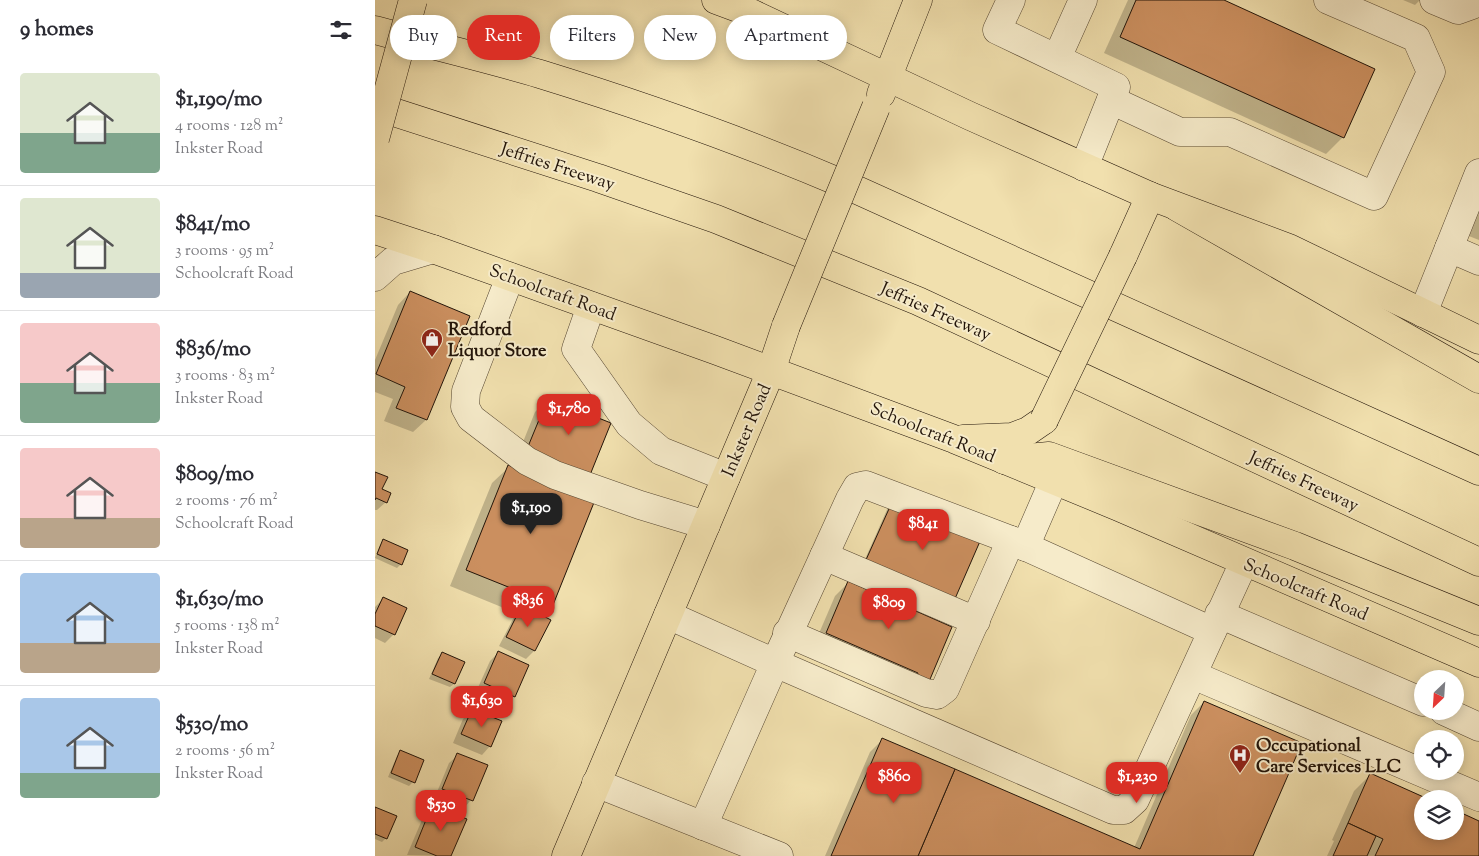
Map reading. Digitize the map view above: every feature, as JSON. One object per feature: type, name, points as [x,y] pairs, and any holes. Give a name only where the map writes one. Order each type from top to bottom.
[{"type":"main road","points":[[375,139],[413,0]]},
{"type":"main road","name":"Inkster Road","points":[[565,856],[771,371],[786,326],[918,0]]},
{"type":"main road","points":[[729,2],[970,116],[1150,196],[1289,248],[1479,340]]},
{"type":"main road","points":[[375,30],[538,74],[656,112],[773,154],[846,185],[1479,471]]},
{"type":"main road","name":"Jeffries Freeway","points":[[375,106],[598,178],[707,216],[918,301],[1479,562]]},
{"type":"main road","points":[[953,439],[1012,437],[1028,431],[1044,420],[1150,196]]},
{"type":"main road","points":[[1177,207],[1479,380]]},
{"type":"main road","name":"Schoolcraft Road","points":[[375,230],[433,249],[771,371],[953,439],[1119,507],[1479,663]]},
{"type":"main road","points":[[1004,460],[1049,456],[1295,546],[1479,621]]},
{"type":"street","points":[[1011,0],[997,30],[1116,86],[1085,167]]},
{"type":"street","points":[[1057,58],[1083,0]]},
{"type":"street","points":[[1111,100],[1180,132],[1230,132],[1375,196],[1431,72],[1416,38],[1329,0]]},
{"type":"street","points":[[1434,0],[1458,10],[1473,6],[1477,0]]},
{"type":"street","points":[[1423,313],[1479,173]]},
{"type":"street","points":[[1449,248],[1479,262]]},
{"type":"street","points":[[375,277],[393,261],[433,249]]},
{"type":"street","points":[[510,277],[466,391],[465,407],[471,418],[527,461],[555,475],[640,505],[706,525]]},
{"type":"street","points":[[591,306],[576,348],[629,424],[661,451],[726,477]]},
{"type":"street","points":[[787,633],[926,693],[937,695],[945,689],[976,621],[1054,480]]},
{"type":"street","points":[[703,826],[787,633],[850,498],[857,487],[865,485],[1414,699]]},
{"type":"street","points":[[824,556],[976,621]]},
{"type":"street","points":[[668,615],[1113,810],[1125,810],[1135,800],[1244,562]]},
{"type":"street","points":[[1193,675],[1479,797]]},
{"type":"street","points":[[1464,720],[1479,727]]},
{"type":"street","points":[[596,783],[779,856]]},
{"type":"building","points":[[1136,0],[1224,0],[1375,69],[1344,138],[1120,37]]},
{"type":"building","points":[[410,291],[470,316],[427,420],[396,408],[405,387],[376,374]]},
{"type":"building","points":[[548,398],[611,423],[590,475],[527,449]]},
{"type":"building","points":[[508,465],[595,500],[553,605],[466,570]]},
{"type":"building","points":[[375,472],[388,477],[382,489],[391,493],[387,503],[376,498],[375,500]]},
{"type":"building","points":[[893,500],[981,539],[954,601],[865,562]]},
{"type":"building","points":[[383,539],[408,550],[402,565],[377,554]]},
{"type":"building","points":[[848,581],[952,627],[928,684],[916,679],[918,673],[826,633]]},
{"type":"building","points":[[383,597],[407,608],[395,635],[375,626],[375,614]]},
{"type":"building","points":[[522,605],[551,620],[535,651],[506,637]]},
{"type":"building","points":[[498,651],[529,665],[515,697],[484,683]]},
{"type":"building","points":[[442,652],[465,662],[455,684],[432,674]]},
{"type":"building","points":[[1204,701],[1302,743],[1253,856],[918,856],[955,769],[1140,849]]},
{"type":"building","points":[[472,709],[502,721],[491,747],[461,734]]},
{"type":"building","points":[[882,738],[955,769],[918,856],[831,856]]},
{"type":"building","points":[[400,750],[424,760],[415,783],[391,773]]},
{"type":"building","points":[[457,753],[488,765],[473,801],[442,789]]},
{"type":"building","points":[[1370,773],[1414,793],[1414,840],[1464,840],[1464,814],[1479,821],[1479,856],[1375,856],[1383,839],[1348,823]]},
{"type":"building","points":[[432,805],[467,819],[451,856],[437,856],[415,847]]},
{"type":"building","points":[[375,807],[397,816],[387,839],[375,834]]},
{"type":"building","points":[[1348,823],[1376,836],[1367,856],[1333,856]]},
{"type":"place","name":"Redford Liquor Store","points":[[432,358]]},
{"type":"place","name":"Occupational Care Services LLC","points":[[1240,774]]}]
